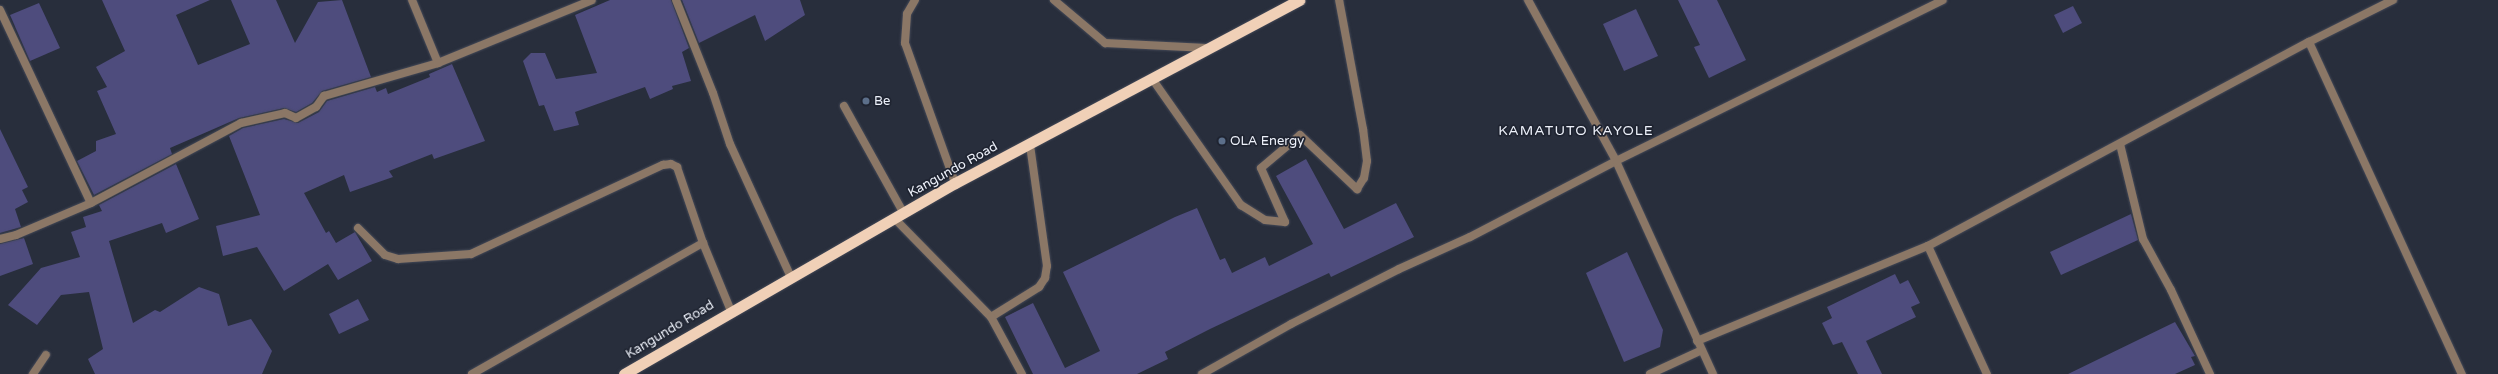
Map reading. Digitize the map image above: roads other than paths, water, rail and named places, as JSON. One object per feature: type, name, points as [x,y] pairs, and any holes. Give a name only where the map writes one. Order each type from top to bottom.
[{"type":"highway","name":"Kangundo Road","points":[[624,374],[955,183],[1153,80],[1299,0]]},
{"type":"street","points":[[412,0],[438,63]]},
{"type":"street","points":[[0,239],[16,235],[91,202],[241,122],[285,113],[296,118],[316,107],[324,96],[438,63],[592,0]]},
{"type":"street","points":[[676,0],[713,93],[730,144],[791,277]]},
{"type":"street","points":[[915,0],[907,14],[906,42],[955,183]]},
{"type":"street","points":[[1054,0],[1104,43],[1209,48]]},
{"type":"street","points":[[1153,80],[1241,205],[1265,220],[1285,222],[1261,168],[1300,135],[1357,189],[1364,178],[1366,161],[1363,129],[1339,0]]},
{"type":"street","points":[[1528,0],[1616,161],[1713,374]]},
{"type":"street","points":[[1202,374],[1291,324],[1399,269],[1470,237],[1616,161],[1943,0]]},
{"type":"street","points":[[1697,341],[1928,246],[2309,42],[2393,0]]},
{"type":"street","points":[[0,10],[91,202]]},
{"type":"street","points":[[2309,42],[2462,374]]},
{"type":"street","points":[[844,106],[899,216],[991,317],[1022,374]]},
{"type":"street","points":[[2120,144],[2143,239],[2171,290],[2210,374]]},
{"type":"street","points":[[991,317],[1039,288],[1045,278],[1047,266],[1030,145]]},
{"type":"street","points":[[358,228],[385,255],[398,259],[471,254],[663,165],[671,164],[677,167],[703,243],[731,311]]},
{"type":"street","points":[[472,374],[703,243]]},
{"type":"street","points":[[1928,246],[1987,374]]},
{"type":"street","points":[[1650,374],[1702,350]]},
{"type":"street","points":[[33,374],[46,355]]},
{"type":"place","name":"Be","points":[[866,101]]},
{"type":"place","name":"OLA Energy","points":[[1222,141]]},
{"type":"district","name":"KAMATUTO KAYOLE","points":[[1576,131]]}]
